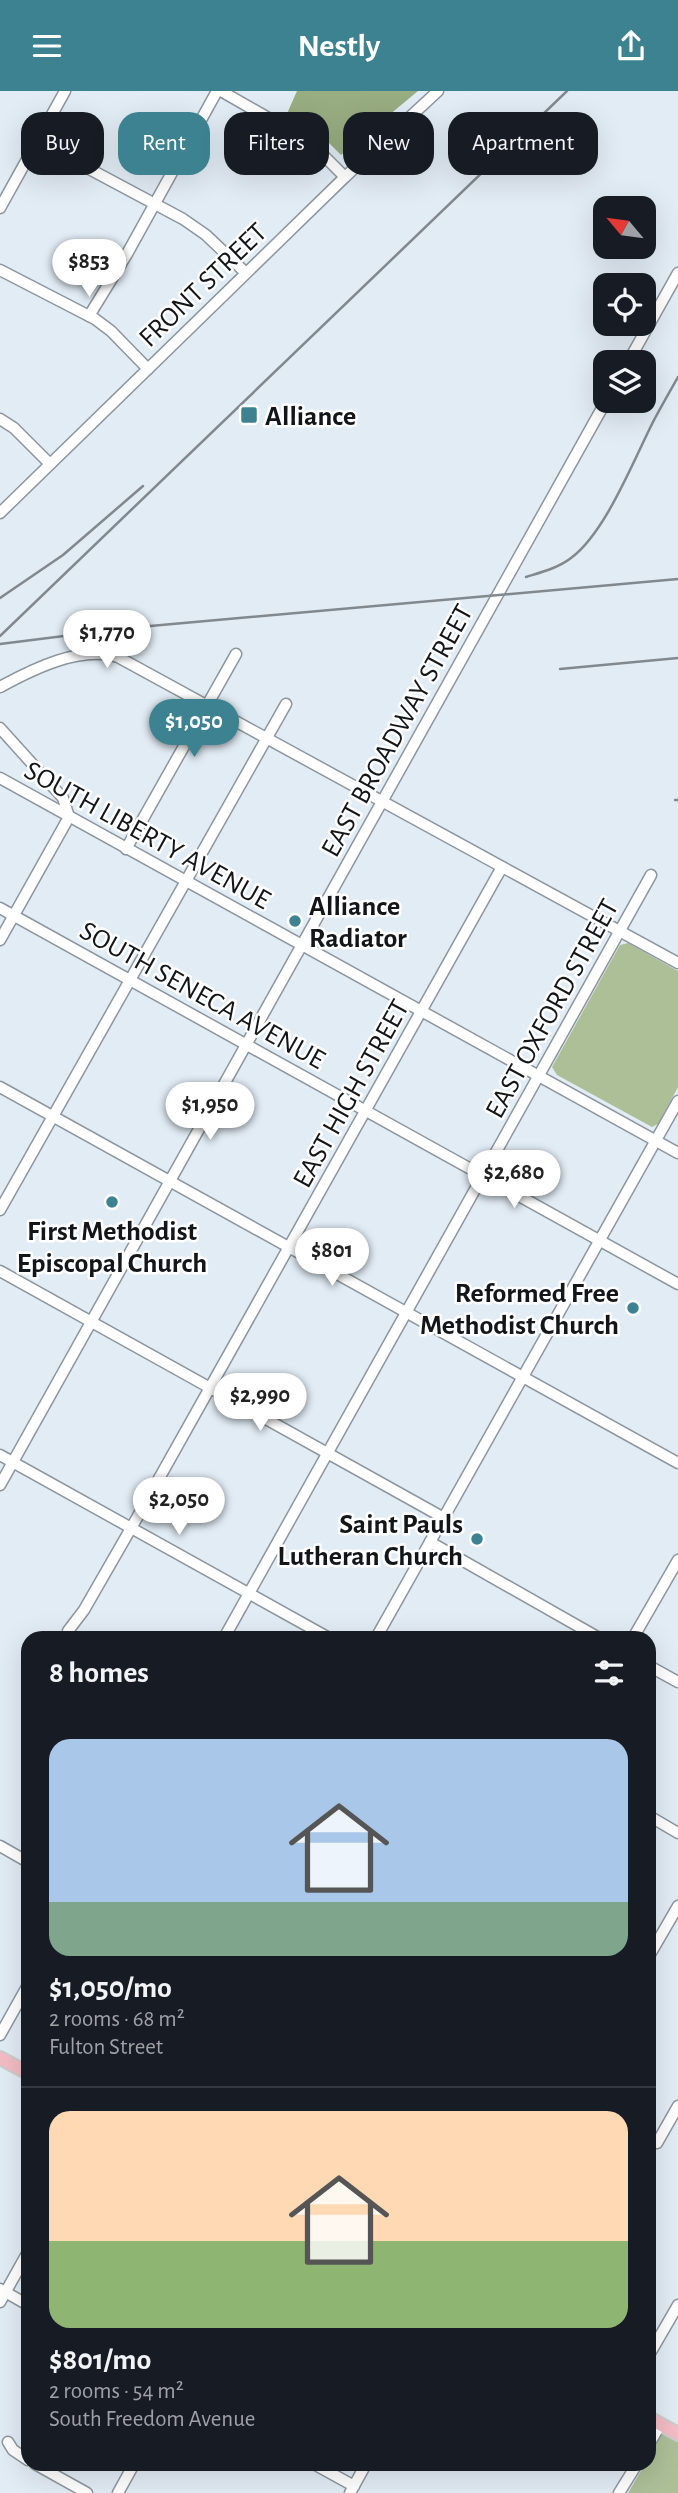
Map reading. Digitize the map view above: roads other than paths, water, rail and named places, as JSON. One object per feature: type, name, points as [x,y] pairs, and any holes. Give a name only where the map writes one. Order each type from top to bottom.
[{"type":"main road","points":[[0,2058],[21,2069]]},
{"type":"main road","points":[[656,2422],[678,2434]]},
{"type":"street","points":[[53,112],[65,91]]},
{"type":"street","points":[[89,316],[219,91],[298,135],[345,177]]},
{"type":"street","name":"FRONT STREET","points":[[0,513],[345,177],[438,91]]},
{"type":"street","points":[[0,208],[21,170]]},
{"type":"street","points":[[102,175],[195,226],[246,273]]},
{"type":"street","points":[[0,270],[89,316],[111,331],[148,369]]},
{"type":"street","points":[[635,350],[678,273]]},
{"type":"street","name":"EAST BROADWAY STREET","points":[[0,1485],[600,413]]},
{"type":"street","points":[[0,419],[14,428],[50,464]]},
{"type":"street","points":[[0,687],[58,662],[84,656],[105,654],[124,660],[678,963]]},
{"type":"street","points":[[126,849],[236,654]]},
{"type":"street","points":[[0,1210],[286,704]]},
{"type":"street","points":[[0,728],[63,798],[69,817],[0,940]]},
{"type":"street","name":"SOUTH LIBERTY AVENUE","points":[[0,778],[678,1153]]},
{"type":"street","name":"EAST HIGH STREET","points":[[68,1631],[131,1528],[502,867]]},
{"type":"street","name":"EAST OXFORD STREET","points":[[228,1631],[651,875]]},
{"type":"street","name":"SOUTH SENECA AVENUE","points":[[0,908],[678,1284]]},
{"type":"street","points":[[0,1087],[678,1463]]},
{"type":"street","points":[[380,1631],[678,1101]]},
{"type":"street","points":[[0,1271],[444,1518]]},
{"type":"street","points":[[0,1455],[317,1631]]},
{"type":"street","points":[[430,1542],[587,1631]]},
{"type":"street","points":[[637,1631],[678,1560]]},
{"type":"street","points":[[656,1670],[678,1682]]},
{"type":"street","points":[[656,1820],[678,1833]]},
{"type":"street","points":[[0,1846],[21,1858]]},
{"type":"street","points":[[656,1944],[678,1906]]},
{"type":"street","points":[[0,2035],[21,1998]]},
{"type":"street","points":[[657,2143],[678,2106]]},
{"type":"street","points":[[21,2263],[2,2294],[21,2302]]},
{"type":"street","points":[[656,2343],[678,2305]]},
{"type":"street","points":[[8,2442],[21,2455]]},
{"type":"street","points":[[47,2471],[86,2493]]},
{"type":"street","points":[[118,2493],[130,2471]]},
{"type":"street","points":[[325,2471],[352,2489],[362,2471]]},
{"type":"street","points":[[619,2493],[633,2471]]},
{"type":"railway","points":[[0,636],[567,91]]},
{"type":"railway","points":[[526,577],[571,558],[596,531],[678,377]]},
{"type":"railway","points":[[0,598],[63,555],[143,486]]},
{"type":"railway","points":[[0,644],[128,628],[678,579]]},
{"type":"railway","points":[[560,669],[678,658]]},
{"type":"place","name":"Alliance","points":[[249,415]]},
{"type":"place","name":"Alliance Radiator","points":[[295,921]]},
{"type":"place","name":"First Methodist Episcopal Church","points":[[112,1202]]},
{"type":"place","name":"Reformed Free Methodist Church","points":[[633,1308]]},
{"type":"place","name":"Saint Pauls Lutheran Church","points":[[477,1539]]}]
